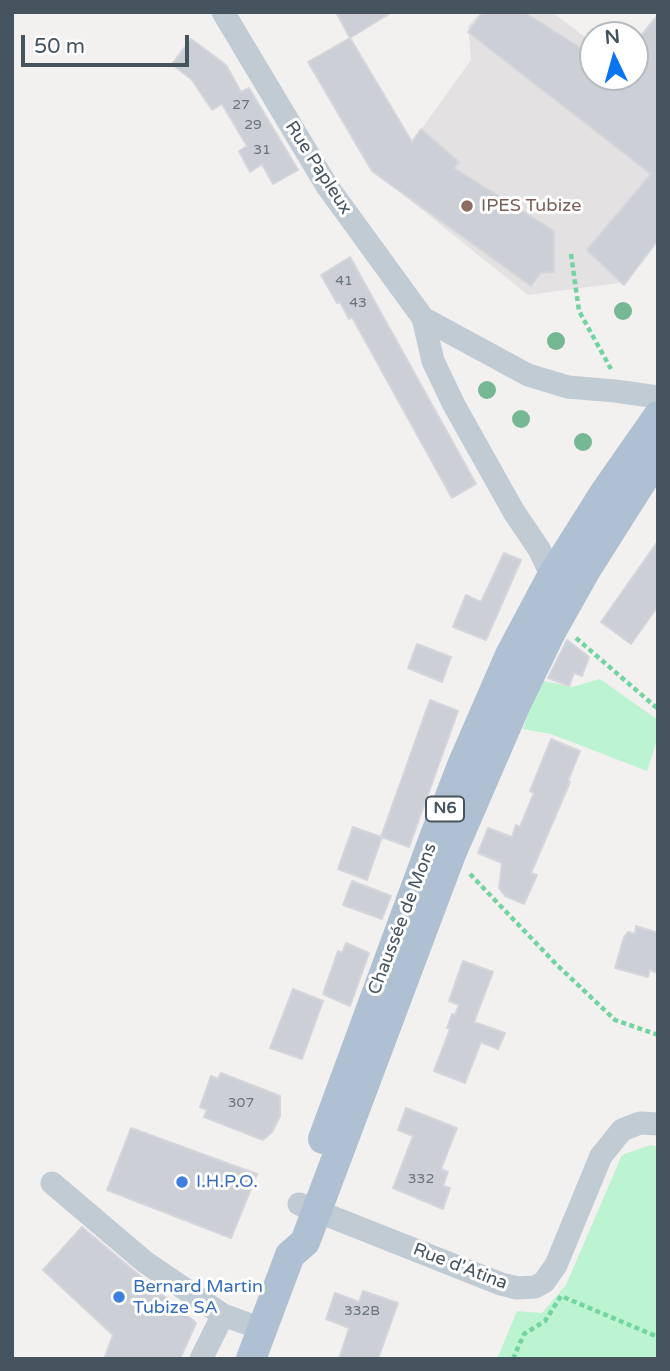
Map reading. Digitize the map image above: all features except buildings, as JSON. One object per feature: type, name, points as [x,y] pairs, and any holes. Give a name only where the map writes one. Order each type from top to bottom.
[{"type":"main road","name":"Chaussée de Mons","points":[[308,1208],[369,1009],[463,763],[510,654],[552,576],[605,492],[658,416]]},
{"type":"main road","name":"Chaussée de Mons","points":[[251,1359],[290,1255],[287,1236],[308,1208],[451,854],[516,704],[587,568],[658,456]]},
{"type":"street","name":"Rue Papleux","points":[[223,12],[327,186],[423,318],[433,361],[454,405],[514,512],[539,549],[552,576],[554,627]]},
{"type":"street","name":"Rue Papleux","points":[[423,318],[528,375],[568,387],[658,397]]},
{"type":"street","name":"Rue d'Atina","points":[[308,1208],[501,1284],[517,1288],[535,1287],[544,1282],[556,1265],[601,1156],[622,1130],[640,1123],[658,1124]]},
{"type":"street","points":[[52,1183],[145,1262],[223,1315],[262,1329]]},
{"type":"street","points":[[201,1359],[223,1315]]},
{"type":"path","points":[[571,254],[579,311],[611,366],[615,391]]},
{"type":"path","points":[[554,627],[658,709]]},
{"type":"path","points":[[451,854],[556,964],[615,1020],[658,1035]]},
{"type":"path","points":[[513,1359],[524,1334],[545,1321],[562,1296],[658,1337]]},
{"type":"shaded area","points":[[481,12],[552,12],[579,32],[579,91],[649,91],[649,85],[658,90],[658,235],[619,283],[528,295],[385,180],[471,60],[468,26]]},
{"type":"green space","points":[[600,679],[658,720],[658,737],[647,771],[551,734],[523,729],[539,680],[572,687]]},
{"type":"green space","points":[[651,1145],[658,1147],[658,1359],[497,1359],[517,1311],[542,1313],[566,1285],[622,1155]]},
{"type":"place","name":"IPES Tubize","points":[[467,206]]},
{"type":"place","name":"I.H.P.O.","points":[[182,1182]]},
{"type":"place","name":"Bernard Martin Tubize SA","points":[[119,1297]]}]
